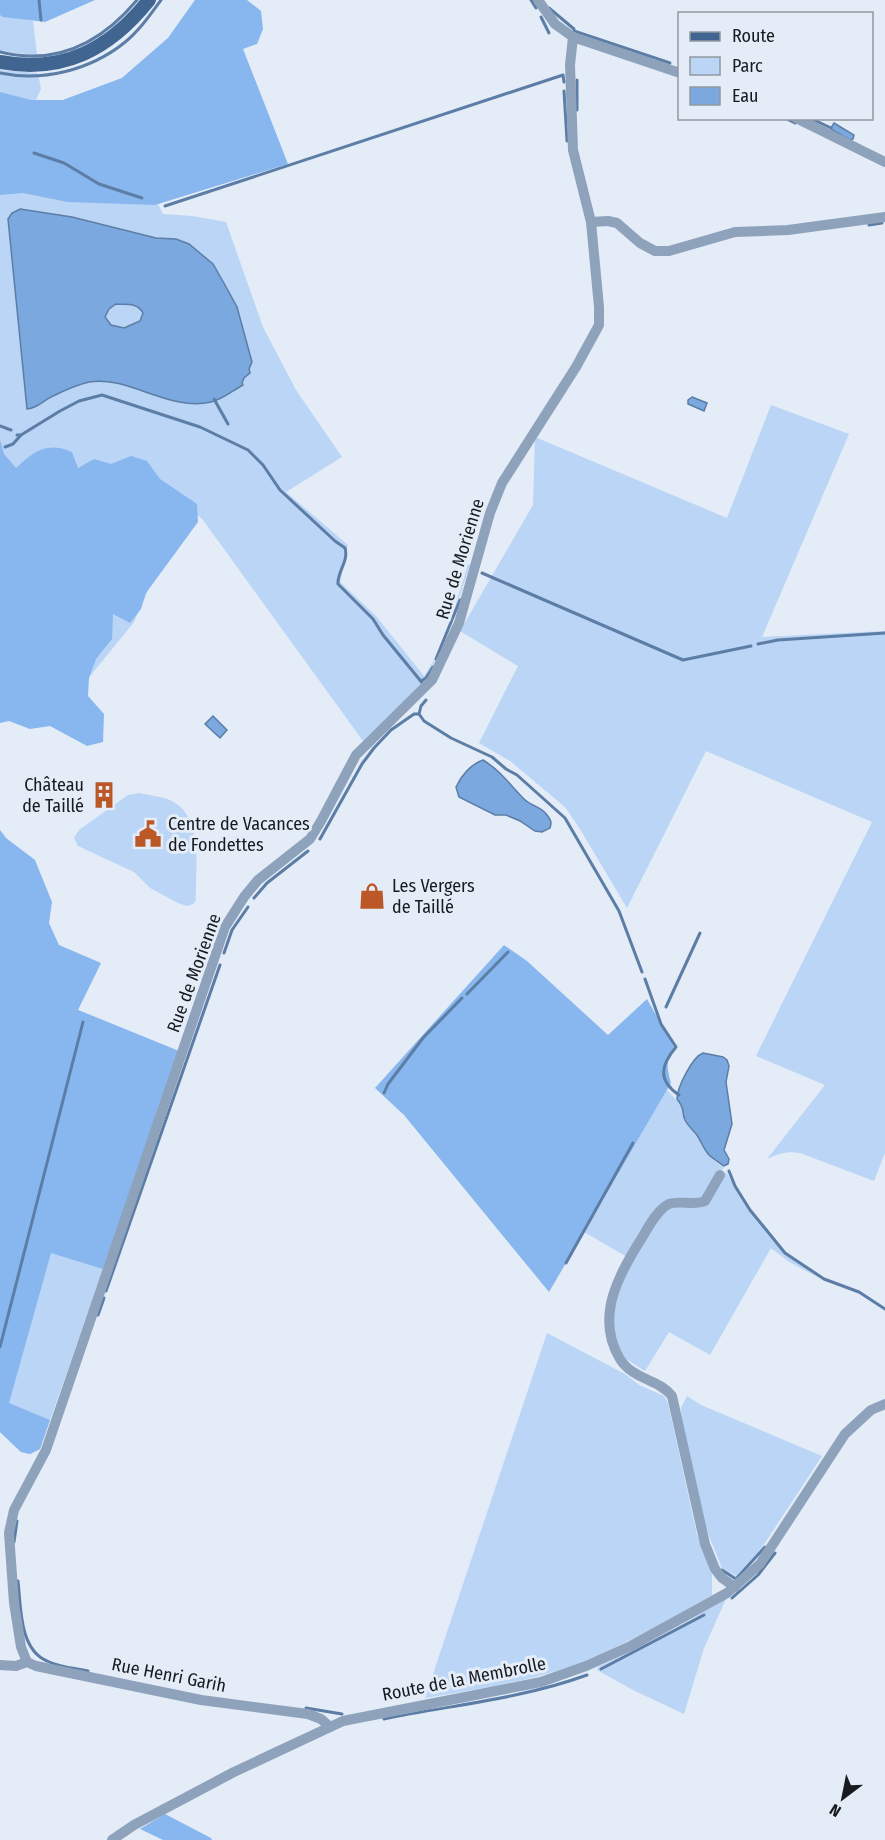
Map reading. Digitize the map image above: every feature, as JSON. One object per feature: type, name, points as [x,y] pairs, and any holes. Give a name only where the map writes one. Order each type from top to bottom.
[{"type":"main road","points":[[0,62],[38,66],[78,57],[100,46],[118,33],[149,0]]},
{"type":"street","points":[[538,0],[555,24],[573,37],[678,72]]},
{"type":"street","name":"Rue de Morienne","points":[[27,1662],[21,1647],[11,1578],[9,1533],[14,1510],[46,1450],[225,927],[258,880],[310,839],[356,756],[432,680],[459,623],[490,513],[502,483],[576,368],[598,325],[599,307],[591,222],[573,150],[570,65],[573,37]]},
{"type":"street","points":[[800,120],[885,162]]},
{"type":"street","points":[[591,222],[617,223],[640,243],[655,251],[669,251],[735,232],[788,230],[885,217]]},
{"type":"street","points":[[720,1175],[705,1201],[694,1204],[670,1204],[650,1226],[616,1284],[608,1319],[611,1336],[621,1361],[636,1375],[664,1389],[672,1396],[705,1544],[715,1569],[722,1578],[735,1587]]},
{"type":"street","name":"Route de la Membrolle","points":[[112,1840],[134,1825],[234,1772],[343,1721],[507,1690],[570,1672],[631,1646],[735,1587],[760,1564],[845,1434],[872,1410],[885,1404]]},
{"type":"street","name":"Rue Henri Garih","points":[[0,1665],[27,1662],[36,1666],[201,1701],[308,1714],[321,1719],[330,1727]]},
{"type":"green space","points":[[195,0],[156,200],[163,214],[226,222],[263,327],[296,390],[342,457],[286,492],[348,545],[340,582],[376,616],[424,676],[438,653],[424,684],[363,741],[203,520],[193,511],[159,565],[134,622],[52,723],[2,718],[0,720],[0,70],[38,73],[41,89],[36,100],[63,100],[122,78],[168,38]]},
{"type":"green space","points":[[0,15],[33,21],[37,55],[0,51]]},
{"type":"green space","points":[[771,405],[849,434],[762,637],[885,631],[885,1153],[874,1181],[800,1153],[783,1153],[767,1159],[825,1085],[756,1056],[872,822],[706,751],[627,908],[565,807],[510,761],[479,743],[518,666],[460,631],[533,505],[535,437],[727,518]]},
{"type":"green space","points":[[468,564],[470,565],[444,640],[455,607]]},
{"type":"green space","points":[[139,793],[167,799],[179,806],[193,828],[196,900],[193,904],[187,906],[178,903],[150,888],[134,872],[78,846],[74,838],[79,830],[128,795]]},
{"type":"green space","points":[[0,978],[179,1051],[40,1449],[30,1454],[21,1452],[0,1432]]},
{"type":"green space","points":[[667,1090],[683,1107],[687,1124],[704,1149],[724,1168],[718,1172],[722,1176],[726,1172],[750,1210],[785,1253],[819,1278],[788,1261],[771,1248],[710,1355],[669,1332],[645,1371],[626,1359],[609,1328],[629,1258],[584,1232]]},
{"type":"green space","points":[[547,1333],[625,1374],[639,1385],[664,1396],[668,1403],[697,1535],[712,1571],[712,1595],[624,1644],[568,1667],[515,1682],[425,1698]]},
{"type":"green space","points":[[687,1396],[701,1405],[822,1456],[761,1549],[738,1577],[722,1568],[707,1531],[682,1423],[681,1408]]},
{"type":"green space","points":[[726,1599],[704,1648],[684,1714],[597,1670],[598,1667],[653,1641]]},
{"type":"shaded area","points":[[0,0],[95,0],[45,22],[3,17],[0,15]]},
{"type":"shaded area","points":[[195,0],[247,0],[261,11],[263,29],[257,44],[243,49],[288,164],[155,205],[68,202],[23,193],[0,195],[0,92],[31,100],[63,100],[122,78],[168,38]]},
{"type":"shaded area","points":[[0,440],[4,454],[16,468],[35,453],[55,447],[72,452],[78,468],[94,459],[111,464],[131,456],[147,461],[160,479],[197,504],[198,522],[146,593],[141,609],[130,623],[113,614],[112,639],[96,659],[89,678],[88,696],[104,714],[103,742],[87,746],[50,726],[30,729],[9,721],[0,723]]},
{"type":"shaded area","points":[[0,830],[6,838],[35,860],[52,902],[49,923],[59,945],[101,963],[78,1010],[179,1051],[103,1269],[51,1253],[9,1403],[50,1420],[40,1449],[30,1454],[21,1452],[0,1432]]},
{"type":"shaded area","points":[[504,945],[527,961],[608,1035],[647,999],[674,1047],[669,1056],[668,1065],[671,1083],[549,1292],[404,1115],[375,1088]]},
{"type":"shaded area","points":[[165,1814],[212,1840],[163,1840],[140,1829]]},
{"type":"water","points":[[834,123],[854,135],[853,139],[850,140],[832,130]]},
{"type":"water","points":[[20,209],[72,217],[156,238],[176,239],[189,244],[213,264],[237,307],[252,362],[250,373],[244,378],[243,385],[215,401],[195,404],[164,398],[119,384],[104,381],[89,382],[65,390],[27,409],[8,219],[12,213]],"holes":[[[116,304],[131,305],[141,309],[143,313],[140,321],[124,328],[111,325],[105,317],[109,309]]]},
{"type":"water","points":[[692,397],[707,403],[704,411],[688,404],[688,400]]},
{"type":"water","points":[[213,716],[227,730],[220,738],[205,724]]},
{"type":"water","points":[[483,760],[500,773],[527,801],[545,812],[551,821],[550,828],[542,832],[535,831],[520,821],[506,815],[495,815],[459,797],[456,787],[461,779],[471,767]]},
{"type":"water","points":[[703,1053],[723,1057],[729,1066],[726,1082],[732,1124],[724,1150],[729,1159],[728,1164],[724,1166],[707,1153],[685,1120],[677,1099],[686,1073],[694,1060]]},
{"type":"waterway","points":[[39,0],[41,20]]},
{"type":"waterway","points":[[0,52],[20,56],[40,56],[76,47],[93,39],[108,28],[137,0]]},
{"type":"waterway","points":[[0,73],[49,75],[81,67],[124,43],[144,23],[161,0]]},
{"type":"waterway","points":[[531,0],[536,8]]},
{"type":"waterway","points":[[549,8],[574,29]]},
{"type":"waterway","points":[[541,17],[549,33]]},
{"type":"waterway","points":[[574,31],[670,63]]},
{"type":"waterway","points":[[165,206],[563,75],[564,82]]},
{"type":"waterway","points":[[577,80],[577,110]]},
{"type":"waterway","points":[[564,91],[567,141]]},
{"type":"waterway","points":[[789,120],[795,123]]},
{"type":"waterway","points":[[814,120],[831,128]]},
{"type":"waterway","points":[[34,153],[64,163],[99,184],[142,198]]},
{"type":"waterway","points":[[869,225],[882,223]]},
{"type":"waterway","points":[[17,435],[21,435],[79,401],[102,395],[200,427],[248,450],[263,465],[280,490],[345,548],[346,553],[338,584],[373,619],[383,635],[424,685]]},
{"type":"waterway","points":[[214,399],[228,424]]},
{"type":"waterway","points":[[0,426],[11,430]]},
{"type":"waterway","points":[[5,447],[13,444],[21,435]]},
{"type":"waterway","points":[[482,573],[683,660],[751,646]]},
{"type":"waterway","points":[[436,659],[460,600]]},
{"type":"waterway","points":[[758,644],[778,640],[885,633]]},
{"type":"waterway","points":[[421,681],[426,678],[433,667]]},
{"type":"waterway","points":[[426,700],[419,714],[424,721],[451,738],[492,757],[517,775],[565,818],[619,911],[642,972]]},
{"type":"waterway","points":[[320,839],[362,764],[374,748],[391,730],[414,714],[419,714]]},
{"type":"waterway","points":[[254,898],[267,883],[308,851]]},
{"type":"waterway","points":[[224,953],[232,930],[248,907]]},
{"type":"waterway","points":[[666,1007],[700,933]]},
{"type":"waterway","points":[[467,994],[508,952]]},
{"type":"waterway","points":[[106,1291],[220,965]]},
{"type":"waterway","points":[[645,979],[661,1024],[676,1047],[667,1060],[664,1078],[679,1095]]},
{"type":"waterway","points":[[384,1093],[388,1084],[423,1038],[462,998]]},
{"type":"waterway","points":[[0,1347],[83,1022]]},
{"type":"waterway","points":[[566,1263],[633,1143]]},
{"type":"waterway","points":[[729,1171],[735,1186],[750,1210],[785,1253],[824,1279],[859,1292],[885,1309]]},
{"type":"waterway","points":[[98,1315],[104,1298]]},
{"type":"waterway","points":[[14,1542],[17,1521]]},
{"type":"waterway","points":[[722,1570],[736,1579],[765,1547]]},
{"type":"waterway","points":[[732,1598],[758,1575],[775,1553]]},
{"type":"waterway","points":[[18,1581],[23,1626],[31,1647],[47,1661],[88,1671]]},
{"type":"waterway","points":[[601,1669],[704,1615]]},
{"type":"waterway","points":[[384,1719],[512,1696],[587,1675]]},
{"type":"waterway","points":[[306,1708],[342,1714]]},
{"type":"place","name":"Château de Taillé","points":[[104,795]]},
{"type":"place","name":"Centre de Vacances de Fondettes","points":[[148,834]]},
{"type":"place","name":"Les Vergers de Taillé","points":[[372,896]]}]
